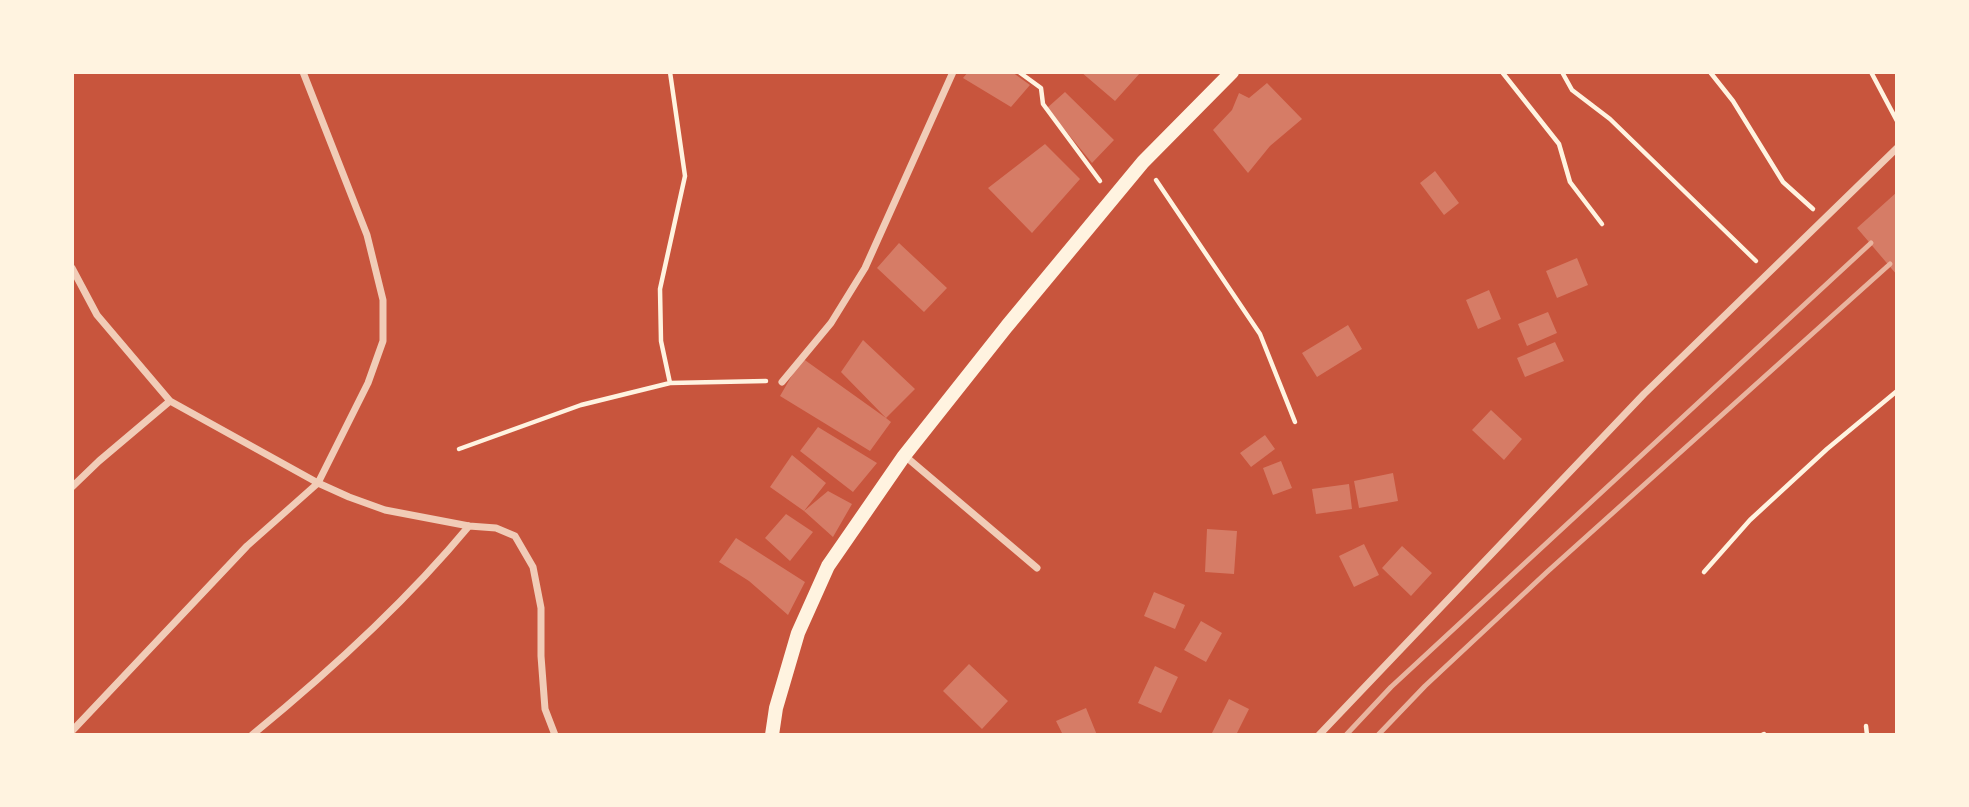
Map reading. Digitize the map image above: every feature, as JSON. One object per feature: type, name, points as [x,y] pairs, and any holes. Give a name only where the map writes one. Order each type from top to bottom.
[{"type":"main road","points":[[772,735],[776,708],[798,633],[828,566],[904,456],[1143,162],[1232,72]]},
{"type":"street","points":[[72,731],[247,546],[318,482],[372,373],[383,341],[383,300],[367,235],[303,72]]},
{"type":"street","points":[[782,382],[831,323],[865,268],[953,72]]},
{"type":"street","points":[[1319,735],[1644,394],[1897,148]]},
{"type":"street","points":[[72,268],[97,315],[170,401],[349,497],[385,510],[469,527],[496,528],[515,536],[533,567],[541,608],[545,709],[555,735]]},
{"type":"street","points":[[72,487],[170,401]]},
{"type":"street","points":[[904,456],[1037,569]]},
{"type":"street","points":[[252,735],[314,684],[432,571],[469,527]]},
{"type":"path","points":[[670,72],[685,176],[660,289],[661,341],[670,383]]},
{"type":"path","points":[[1019,72],[1041,88],[1043,104],[1113,198]]},
{"type":"path","points":[[1502,72],[1559,144],[1570,182],[1602,224]]},
{"type":"path","points":[[1562,72],[1573,90],[1610,119],[1768,273]]},
{"type":"path","points":[[1710,72],[1733,101],[1783,182],[1824,218]]},
{"type":"path","points":[[1871,72],[1897,121]]},
{"type":"path","points":[[1143,162],[1260,334],[1296,422]]},
{"type":"path","points":[[459,449],[581,405],[670,383],[742,380],[782,382]]},
{"type":"path","points":[[1704,572],[1750,520],[1827,449],[1897,391]]},
{"type":"path","points":[[1866,726],[1867,735]]},
{"type":"building","points":[[968,72],[1012,72],[1030,85],[1011,107],[963,78]]},
{"type":"building","points":[[1081,72],[1138,72],[1140,73],[1115,101]]},
{"type":"building","points":[[1267,83],[1302,119],[1270,146],[1248,173],[1213,130],[1232,110],[1239,93],[1249,98]]},
{"type":"building","points":[[1065,92],[1114,140],[1092,163],[1047,108]]},
{"type":"building","points":[[1045,144],[1080,179],[1032,233],[988,188]]},
{"type":"building","points":[[1435,171],[1459,203],[1444,215],[1420,183]]},
{"type":"building","points":[[1897,192],[1897,275],[1857,228]]},
{"type":"building","points":[[899,243],[947,288],[924,312],[877,268]]},
{"type":"building","points":[[1577,258],[1588,285],[1557,298],[1546,271]]},
{"type":"building","points":[[1489,290],[1501,319],[1478,329],[1466,300]]},
{"type":"building","points":[[1548,312],[1557,333],[1527,346],[1518,324]]},
{"type":"building","points":[[1348,325],[1362,349],[1317,377],[1302,353]]},
{"type":"building","points":[[863,340],[915,389],[886,418],[841,372]]},
{"type":"building","points":[[1555,342],[1564,361],[1525,377],[1517,358]]},
{"type":"building","points":[[802,358],[891,422],[870,451],[780,396]]},
{"type":"building","points":[[1491,410],[1522,439],[1504,460],[1472,430]]},
{"type":"building","points":[[818,427],[877,463],[853,492],[800,451]]},
{"type":"building","points":[[1265,435],[1275,449],[1251,467],[1240,453]]},
{"type":"building","points":[[792,455],[826,483],[804,511],[770,487]]},
{"type":"building","points":[[1281,461],[1292,488],[1273,495],[1263,468]]},
{"type":"building","points":[[1393,473],[1398,501],[1359,508],[1354,481]]},
{"type":"building","points":[[1349,484],[1352,509],[1316,514],[1312,489]]},
{"type":"building","points":[[828,491],[852,504],[833,537],[804,511]]},
{"type":"building","points":[[786,514],[813,532],[790,561],[765,538]]},
{"type":"building","points":[[1207,529],[1237,531],[1234,574],[1205,572]]},
{"type":"building","points":[[736,538],[805,582],[788,615],[749,581],[719,562]]},
{"type":"building","points":[[1364,544],[1379,575],[1354,587],[1339,556]]},
{"type":"building","points":[[1402,546],[1432,573],[1411,596],[1382,568]]},
{"type":"building","points":[[1154,592],[1185,605],[1175,629],[1144,616]]},
{"type":"building","points":[[1201,621],[1222,633],[1206,662],[1184,650]]},
{"type":"building","points":[[969,664],[1008,701],[982,729],[943,691]]},
{"type":"building","points":[[1155,666],[1178,677],[1161,713],[1138,703]]},
{"type":"building","points":[[1229,699],[1249,709],[1236,735],[1211,735]]},
{"type":"building","points":[[1086,708],[1097,735],[1063,735],[1056,721]]},
{"type":"railway","points":[[1346,735],[1391,687],[1871,243]]},
{"type":"railway","points":[[1378,735],[1425,686],[1547,572],[1890,264]]}]
